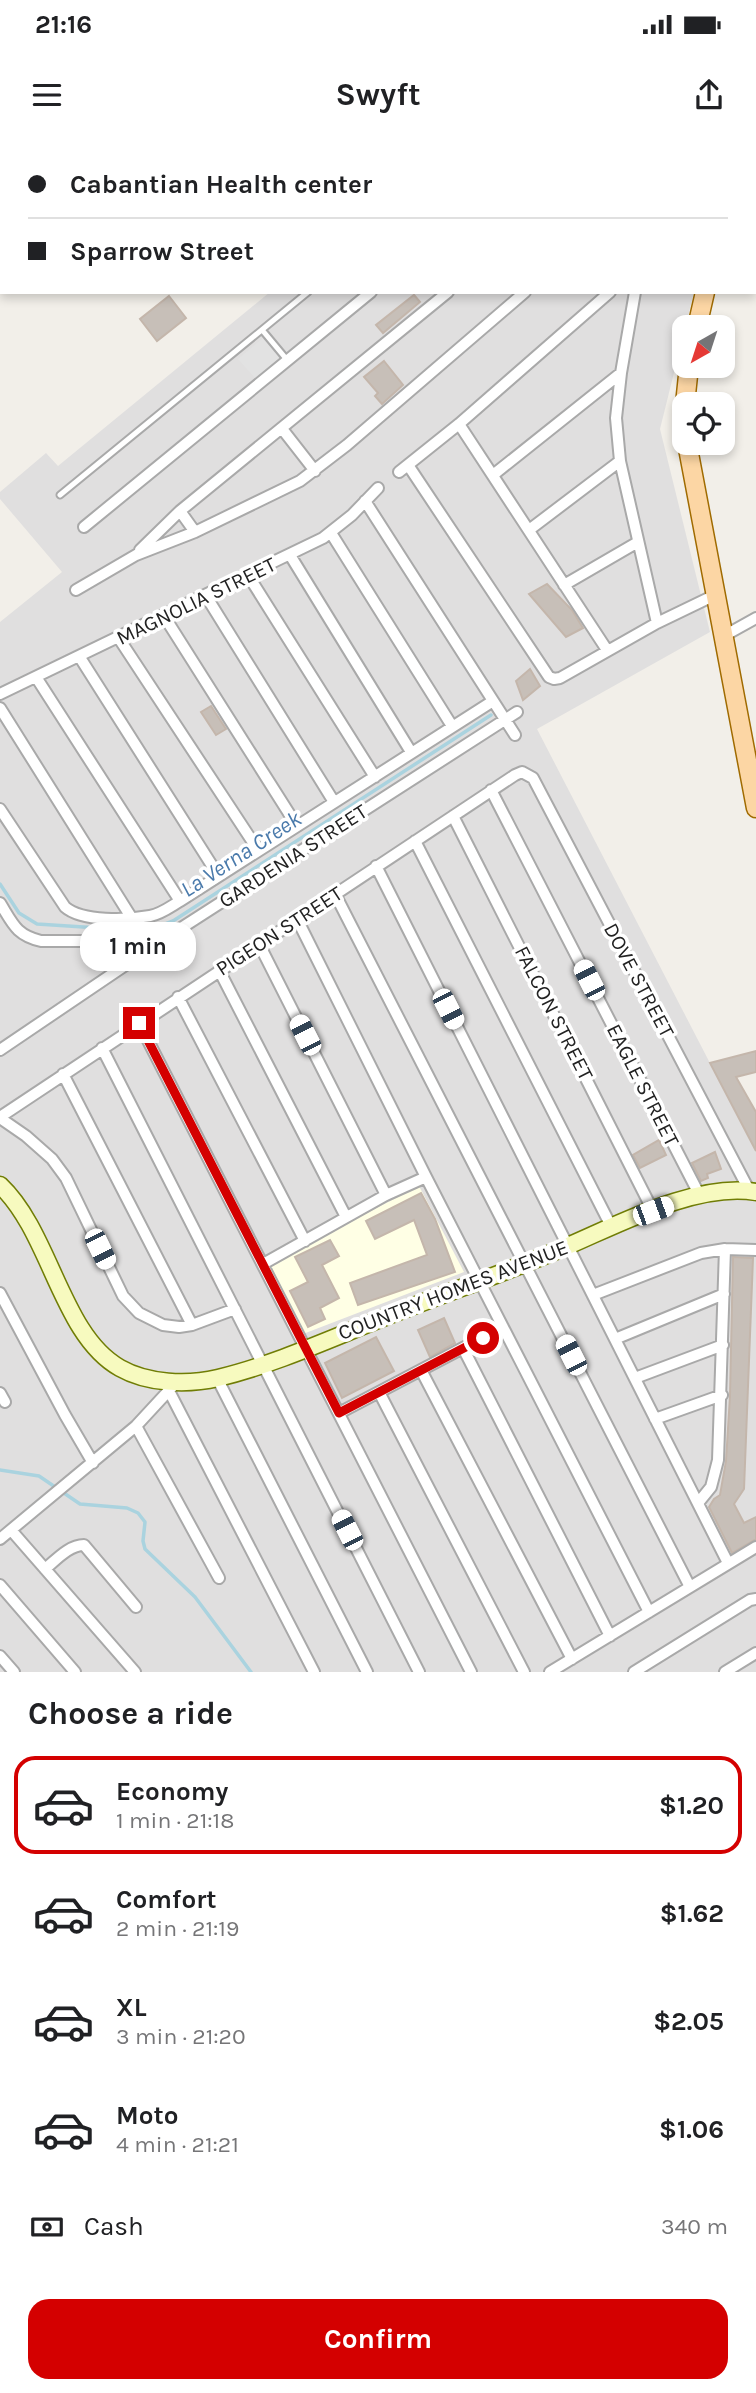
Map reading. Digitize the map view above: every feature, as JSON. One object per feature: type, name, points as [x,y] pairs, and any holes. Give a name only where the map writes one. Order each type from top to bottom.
[{"type":"main road","points":[[700,315],[705,294]]},
{"type":"main road","points":[[689,455],[756,808]]},
{"type":"main road","name":"COUNTRY HOMES AVENUE","points":[[0,1185],[20,1206],[90,1342],[120,1368],[172,1386],[217,1378],[306,1348],[568,1246],[611,1226],[699,1194],[714,1190],[752,1191]]},
{"type":"street","points":[[84,527],[369,294]]},
{"type":"street","points":[[135,555],[180,512],[447,294]]},
{"type":"street","points":[[76,590],[135,555],[195,532],[284,491],[315,471],[523,294]]},
{"type":"street","points":[[608,294],[459,424],[403,468],[549,677],[560,678],[607,650],[715,594]]},
{"type":"street","points":[[635,294],[616,418],[620,461],[657,623]]},
{"type":"street","points":[[493,475],[621,373]]},
{"type":"street","points":[[459,424],[607,650]]},
{"type":"street","points":[[283,430],[315,471]]},
{"type":"street","points":[[529,530],[620,461]]},
{"type":"street","name":"MAGNOLIA STREET","points":[[0,694],[248,576],[331,533],[378,488]]},
{"type":"street","points":[[366,501],[515,735]]},
{"type":"street","points":[[180,512],[195,532]]},
{"type":"street","points":[[331,533],[452,726]]},
{"type":"street","points":[[564,585],[638,542]]},
{"type":"street","points":[[290,555],[411,752]]},
{"type":"street","points":[[248,576],[375,777]]},
{"type":"street","points":[[206,596],[334,802]]},
{"type":"street","points":[[164,616],[297,826]]},
{"type":"street","points":[[722,637],[756,618]]},
{"type":"street","points":[[118,638],[258,850]]},
{"type":"street","points":[[79,656],[218,875]]},
{"type":"street","points":[[36,677],[180,901]]},
{"type":"street","points":[[0,809],[72,914],[82,917],[149,916],[180,901],[493,701]]},
{"type":"street","points":[[0,708],[131,916]]},
{"type":"street","name":"GARDENIA STREET","points":[[0,1050],[161,941],[517,712]]},
{"type":"street","name":"PIGEON STREET","points":[[0,1118],[63,1073],[491,790],[515,775],[525,773]]},
{"type":"street","name":"DOVE STREET","points":[[525,773],[531,776],[540,790],[752,1191]]},
{"type":"street","name":"EAGLE STREET","points":[[491,790],[699,1194]]},
{"type":"street","name":"FALCON STREET","points":[[453,816],[653,1211]]},
{"type":"street","points":[[415,841],[611,1226]]},
{"type":"street","points":[[376,866],[728,1563]]},
{"type":"street","points":[[335,894],[690,1587]]},
{"type":"street","points":[[0,903],[16,929],[25,937],[41,941],[161,941]]},
{"type":"street","points":[[297,919],[649,1612]]},
{"type":"street","points":[[259,944],[386,1195]]},
{"type":"street","points":[[219,970],[346,1217]]},
{"type":"street","points":[[178,998],[305,1241]]},
{"type":"street","points":[[139,1023],[471,1672]]},
{"type":"street","points":[[102,1048],[419,1672]]},
{"type":"street","points":[[63,1073],[192,1325]]},
{"type":"street","points":[[0,1118],[52,1159],[66,1178],[122,1296],[129,1305],[151,1321],[163,1325],[192,1325],[235,1309]]},
{"type":"street","points":[[262,1264],[386,1195],[426,1177]]},
{"type":"street","points":[[593,1295],[688,1257],[726,1249],[756,1250]]},
{"type":"street","points":[[698,1503],[711,1487],[716,1471],[722,1395],[726,1249]]},
{"type":"street","points":[[0,1293],[93,1463]]},
{"type":"street","points":[[615,1339],[724,1294]]},
{"type":"street","points":[[339,1413],[503,1327]]},
{"type":"street","points":[[635,1378],[723,1345]]},
{"type":"street","points":[[463,1348],[610,1636]]},
{"type":"street","points":[[421,1370],[572,1659]]},
{"type":"street","points":[[217,1378],[367,1672]]},
{"type":"street","points":[[0,1539],[136,1426],[172,1386],[314,1672]]},
{"type":"street","points":[[379,1392],[524,1672]]},
{"type":"street","points":[[655,1419],[722,1395]]},
{"type":"street","points":[[136,1426],[219,1578]]},
{"type":"street","points":[[11,1530],[135,1672]]},
{"type":"street","points":[[45,1569],[72,1548],[83,1545],[136,1607]]},
{"type":"street","points":[[550,1672],[756,1546]]},
{"type":"street","points":[[0,1585],[75,1672]]},
{"type":"street","points":[[634,1672],[756,1599]]},
{"type":"street","points":[[725,1672],[756,1653]]},
{"type":"street","points":[[0,1656],[14,1672]]},
{"type":"lane","points":[[60,495],[306,294]]},
{"type":"lane","points":[[263,331],[288,361]]},
{"type":"shaded area","points":[[268,294],[694,294],[688,315],[672,315],[673,378],[660,429],[710,632],[537,729],[756,1152],[756,1672],[0,1672],[0,622],[62,572],[0,499],[0,492],[46,453],[58,466]]},
{"type":"shaded area","points":[[263,338],[281,359],[257,380],[238,359]]},
{"type":"shaded area","points":[[419,1186],[464,1272],[303,1334],[267,1265]]},
{"type":"building","points":[[414,295],[420,302],[383,333],[376,325]]},
{"type":"building","points":[[169,296],[186,318],[157,341],[140,319]]},
{"type":"building","points":[[384,361],[403,385],[382,404],[375,396],[378,393],[364,377]]},
{"type":"building","points":[[547,584],[572,610],[583,628],[566,637],[529,594]]},
{"type":"building","points":[[530,669],[540,686],[523,700],[516,681]]},
{"type":"building","points":[[211,706],[226,729],[216,735],[201,712]]},
{"type":"building","points":[[756,1051],[756,1072],[736,1077],[756,1112],[756,1151],[710,1063]]},
{"type":"building","points":[[659,1140],[666,1155],[640,1168],[633,1155]]},
{"type":"building","points":[[715,1152],[721,1169],[707,1174],[708,1178],[701,1181],[692,1163]]},
{"type":"building","points":[[421,1193],[435,1219],[455,1272],[358,1305],[350,1283],[427,1255],[414,1220],[375,1239],[366,1221]]},
{"type":"building","points":[[330,1240],[339,1256],[322,1265],[339,1298],[320,1308],[325,1319],[308,1327],[290,1291],[308,1282],[295,1257]]},
{"type":"building","points":[[733,1257],[753,1258],[744,1489],[734,1504],[744,1523],[756,1517],[756,1539],[732,1553],[709,1507],[720,1495],[726,1461]]},
{"type":"building","points":[[444,1318],[455,1343],[430,1357],[418,1330]]},
{"type":"building","points":[[376,1337],[394,1371],[342,1398],[325,1363]]},
{"type":"waterway","name":"La Verna Creek","points":[[0,884],[19,913],[37,924],[130,930],[160,926],[173,921],[491,715]]},
{"type":"waterway","points":[[0,1470],[39,1476],[80,1504],[127,1508],[138,1513],[145,1522],[145,1549],[195,1597],[251,1672]]},
{"type":"route","points":[[139,1023],[339,1413],[483,1338]]}]
